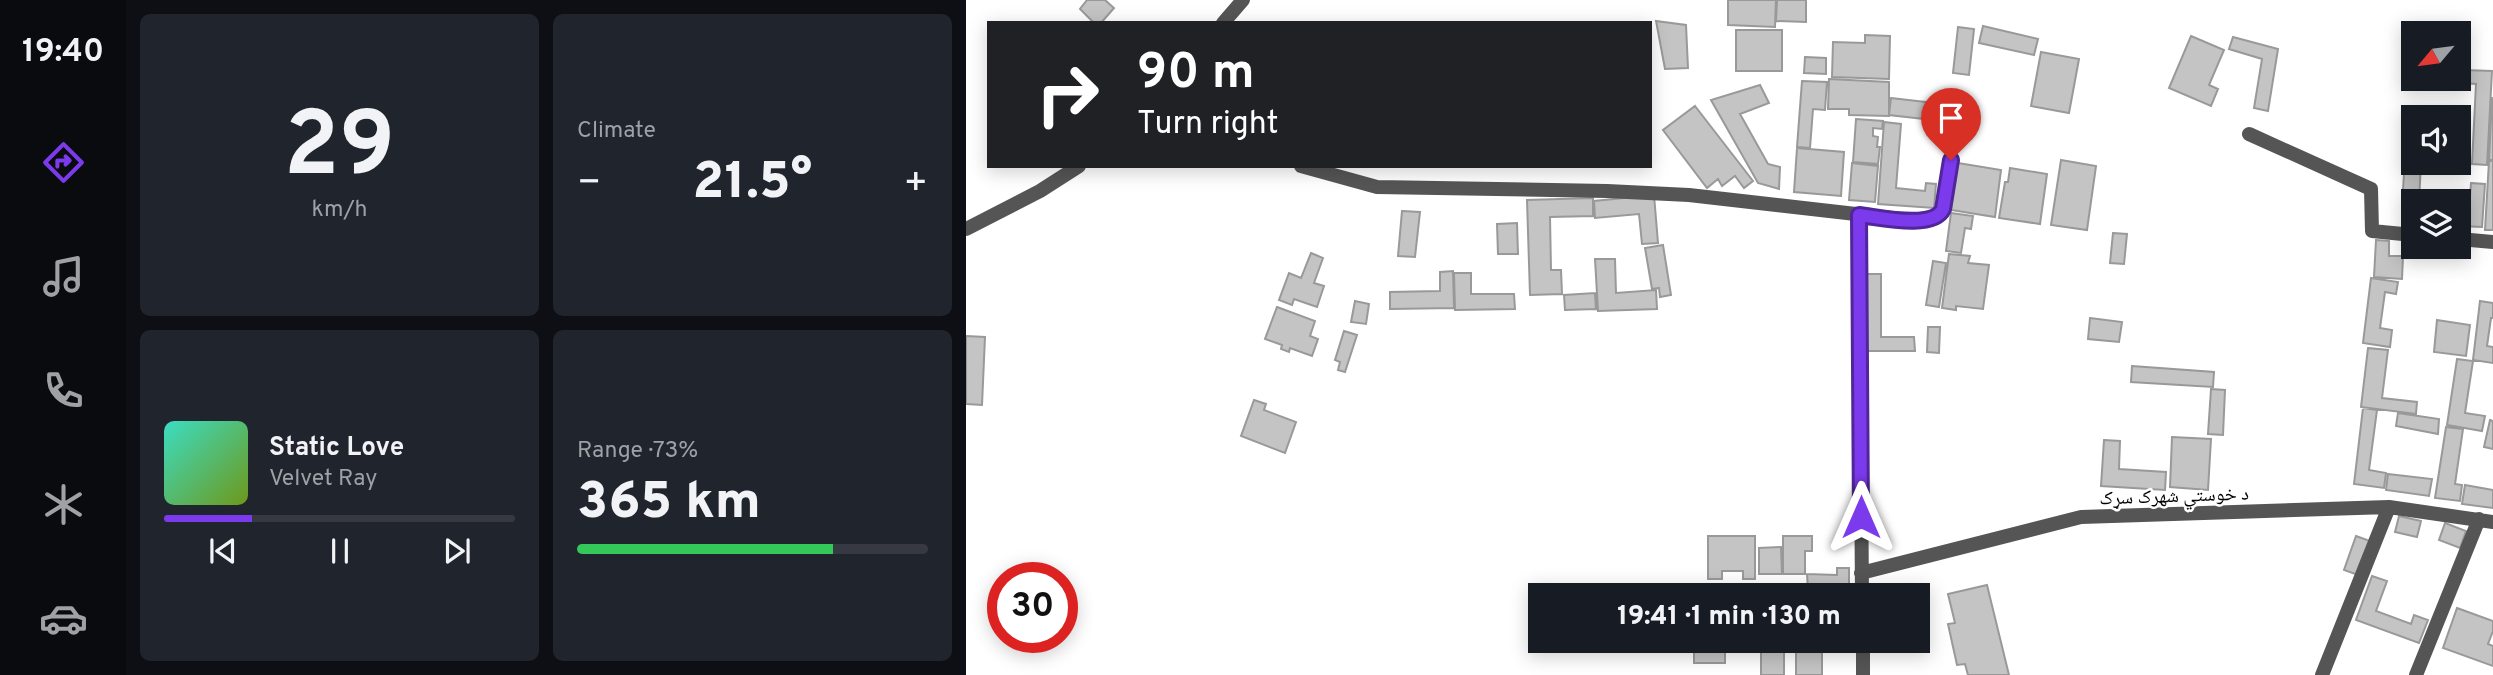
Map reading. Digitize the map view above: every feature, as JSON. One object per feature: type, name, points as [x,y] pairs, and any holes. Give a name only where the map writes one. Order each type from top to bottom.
[{"type":"street","points":[[1225,21],[1243,0]]},
{"type":"street","points":[[2249,134],[2371,189],[2372,231],[2401,234]]},
{"type":"street","points":[[1308,168],[1377,187],[1689,195],[1917,221],[1940,216],[1951,160]]},
{"type":"street","points":[[966,229],[1040,191],[1076,168]]},
{"type":"street","points":[[1859,215],[1861,583]]},
{"type":"street","points":[[2471,240],[2493,242]]},
{"type":"street","points":[[2322,675],[2389,507]]},
{"type":"street","name":"د خوستي شهرک سړک","points":[[1861,573],[2081,517],[2389,507],[2486,520]]},
{"type":"street","points":[[2416,675],[2486,520]]},
{"type":"street","points":[[1863,653],[1864,675]]},
{"type":"building","points":[[1087,0],[1105,0],[1114,8],[1103,21],[1092,21],[1080,9]]},
{"type":"building","points":[[1728,0],[1776,0],[1775,27],[1728,25]]},
{"type":"building","points":[[1777,0],[1806,0],[1806,22],[1776,21]]},
{"type":"building","points":[[1656,21],[1686,25],[1688,68],[1665,69]]},
{"type":"building","points":[[1983,26],[2038,39],[2034,55],[1979,43]]},
{"type":"building","points":[[1958,27],[1974,29],[1969,75],[1953,73]]},
{"type":"building","points":[[1736,30],[1782,30],[1782,71],[1736,71]]},
{"type":"building","points":[[1865,35],[1890,36],[1889,79],[1832,77],[1833,42],[1865,43]]},
{"type":"building","points":[[2191,36],[2224,50],[2209,85],[2218,89],[2211,106],[2169,88]]},
{"type":"building","points":[[2233,37],[2278,49],[2268,111],[2254,108],[2262,59],[2229,49]]},
{"type":"building","points":[[2041,52],[2079,59],[2069,113],[2031,106]]},
{"type":"building","points":[[1805,57],[1826,58],[1826,74],[1804,73]]},
{"type":"building","points":[[2471,70],[2492,71],[2487,165],[2472,164],[2476,84],[2471,84]]},
{"type":"building","points":[[1829,79],[1889,82],[1889,116],[1849,115],[1849,109],[1828,109]]},
{"type":"building","points":[[1802,81],[1827,82],[1825,110],[1813,109],[1810,148],[1797,147]]},
{"type":"building","points":[[1760,85],[1769,103],[1740,114],[1768,164],[1780,167],[1779,189],[1758,183],[1711,100]]},
{"type":"building","points":[[1891,98],[1951,105],[1950,122],[1889,115]]},
{"type":"building","points":[[2492,98],[2493,160],[2489,160]]},
{"type":"building","points":[[1695,106],[1753,181],[1744,188],[1735,176],[1722,186],[1718,179],[1707,188],[1663,130]]},
{"type":"building","points":[[1856,119],[1883,121],[1882,129],[1873,128],[1873,136],[1878,137],[1877,147],[1880,147],[1878,164],[1853,162]]},
{"type":"building","points":[[1884,122],[1901,124],[1896,188],[1925,191],[1926,183],[1936,184],[1934,208],[1878,204]]},
{"type":"building","points":[[1932,123],[1946,124],[1945,139],[1931,138]]},
{"type":"building","points":[[1797,148],[1844,152],[1841,196],[1794,192]]},
{"type":"building","points":[[2061,160],[2096,166],[2087,230],[2051,225]]},
{"type":"building","points":[[2489,161],[2493,161],[2493,230],[2485,230]]},
{"type":"building","points":[[1852,163],[1878,166],[1875,202],[1849,200]]},
{"type":"building","points":[[1958,163],[2001,170],[1995,217],[1951,210]]},
{"type":"building","points":[[2010,168],[2047,174],[2040,224],[1999,218]]},
{"type":"building","points":[[2404,175],[2420,175],[2420,189],[2403,189]]},
{"type":"building","points":[[2471,183],[2485,184],[2482,227],[2471,227]]},
{"type":"building","points":[[1654,195],[1658,243],[1642,244],[1639,214],[1595,218],[1594,201]]},
{"type":"building","points":[[1593,198],[1593,216],[1550,217],[1551,270],[1561,270],[1562,294],[1530,295],[1527,200]]},
{"type":"building","points":[[1402,211],[1420,212],[1415,257],[1398,256]]},
{"type":"building","points":[[1951,213],[1973,216],[1971,229],[1965,228],[1961,253],[1946,251]]},
{"type":"building","points":[[1517,223],[1518,254],[1498,254],[1497,224]]},
{"type":"building","points":[[2113,233],[2127,234],[2124,264],[2110,263]]},
{"type":"building","points":[[2376,240],[2389,241],[2389,256],[2401,256],[2403,259],[2402,279],[2374,277]]},
{"type":"building","points":[[1663,245],[1671,295],[1660,297],[1659,288],[1652,289],[1645,248]]},
{"type":"building","points":[[1311,253],[1323,258],[1314,283],[1324,286],[1317,307],[1294,299],[1292,305],[1279,300],[1289,273],[1301,278]]},
{"type":"building","points":[[1949,254],[1970,256],[1968,263],[1989,265],[1983,309],[1956,306],[1956,310],[1942,308]]},
{"type":"building","points":[[1595,259],[1615,259],[1616,293],[1656,290],[1657,309],[1598,311]]},
{"type":"building","points":[[1933,261],[1946,263],[1939,307],[1926,305]]},
{"type":"building","points":[[1453,271],[1454,308],[1390,309],[1390,292],[1440,291],[1440,272]]},
{"type":"building","points":[[1454,273],[1471,273],[1471,294],[1514,294],[1515,309],[1455,310]]},
{"type":"building","points":[[1864,274],[1881,274],[1881,337],[1914,337],[1915,351],[1865,351]]},
{"type":"building","points":[[2371,278],[2398,282],[2396,294],[2385,292],[2380,328],[2392,330],[2390,347],[2363,343]]},
{"type":"building","points":[[1595,293],[1596,309],[1565,310],[1564,295]]},
{"type":"building","points":[[1355,301],[1369,304],[1366,324],[1351,322]]},
{"type":"building","points":[[2480,301],[2493,303],[2487,346],[2493,347],[2493,363],[2473,360]]},
{"type":"building","points":[[1277,307],[1315,321],[1310,336],[1318,339],[1312,356],[1290,348],[1289,352],[1281,349],[1282,345],[1265,339]]},
{"type":"building","points":[[2090,318],[2122,322],[2119,342],[2088,339]]},
{"type":"building","points":[[2437,320],[2470,325],[2466,356],[2434,352]]},
{"type":"building","points":[[1928,327],[1940,327],[1939,353],[1927,352]]},
{"type":"building","points":[[1344,331],[1357,335],[1345,372],[1338,370],[1340,362],[1335,360]]},
{"type":"building","points":[[966,336],[985,337],[982,405],[966,404]]},
{"type":"building","points":[[2368,348],[2388,350],[2382,398],[2417,402],[2416,414],[2361,407]]},
{"type":"building","points":[[2457,359],[2473,361],[2465,413],[2485,416],[2482,431],[2447,425]]},
{"type":"building","points":[[2132,366],[2214,372],[2213,387],[2131,382]]},
{"type":"building","points":[[2211,389],[2225,390],[2223,435],[2208,434]]},
{"type":"building","points":[[1254,400],[1266,404],[1264,410],[1296,422],[1285,453],[1241,436]]},
{"type":"building","points":[[2363,408],[2377,410],[2369,470],[2386,473],[2384,488],[2354,484]]},
{"type":"building","points":[[2398,413],[2439,419],[2438,434],[2396,426]]},
{"type":"building","points":[[2490,420],[2493,421],[2493,449],[2484,447]]},
{"type":"building","points":[[2446,427],[2463,429],[2455,484],[2462,485],[2460,501],[2435,498]]},
{"type":"building","points":[[2172,437],[2211,439],[2208,490],[2170,487]]},
{"type":"building","points":[[2104,440],[2120,441],[2119,469],[2166,472],[2165,490],[2101,486]]},
{"type":"building","points":[[2388,474],[2432,479],[2429,496],[2386,490]]},
{"type":"building","points":[[2465,485],[2493,490],[2493,508],[2462,504]]},
{"type":"building","points":[[2399,516],[2421,521],[2417,537],[2395,532]]},
{"type":"building","points":[[2445,523],[2466,531],[2460,548],[2439,540]]},
{"type":"building","points":[[1708,536],[1755,536],[1755,579],[1743,579],[1743,571],[1722,571],[1722,579],[1708,579]]},
{"type":"building","points":[[1783,536],[1812,536],[1812,551],[1805,551],[1805,574],[1783,574]]},
{"type":"building","points":[[2356,536],[2370,541],[2358,575],[2344,570]]},
{"type":"building","points":[[1781,547],[1782,574],[1759,574],[1759,548]]},
{"type":"building","points":[[1837,568],[1849,568],[1849,583],[1808,583],[1807,574],[1837,575]]},
{"type":"building","points":[[2372,576],[2387,581],[2376,611],[2411,624],[2414,615],[2428,620],[2419,643],[2356,620]]},
{"type":"building","points":[[1987,585],[2009,675],[1968,675],[1965,664],[1957,665],[1948,624],[1955,623],[1948,594]]},
{"type":"building","points":[[2457,608],[2493,621],[2493,631],[2488,644],[2493,646],[2493,666],[2443,648]]},
{"type":"building","points":[[1694,653],[1725,653],[1725,663],[1694,663]]},
{"type":"building","points":[[1761,653],[1784,653],[1784,675],[1761,675]]},
{"type":"building","points":[[1796,653],[1822,653],[1822,675],[1796,675]]},
{"type":"route","points":[[1861,517],[1859,215],[1917,221],[1940,216],[1951,160]]}]
